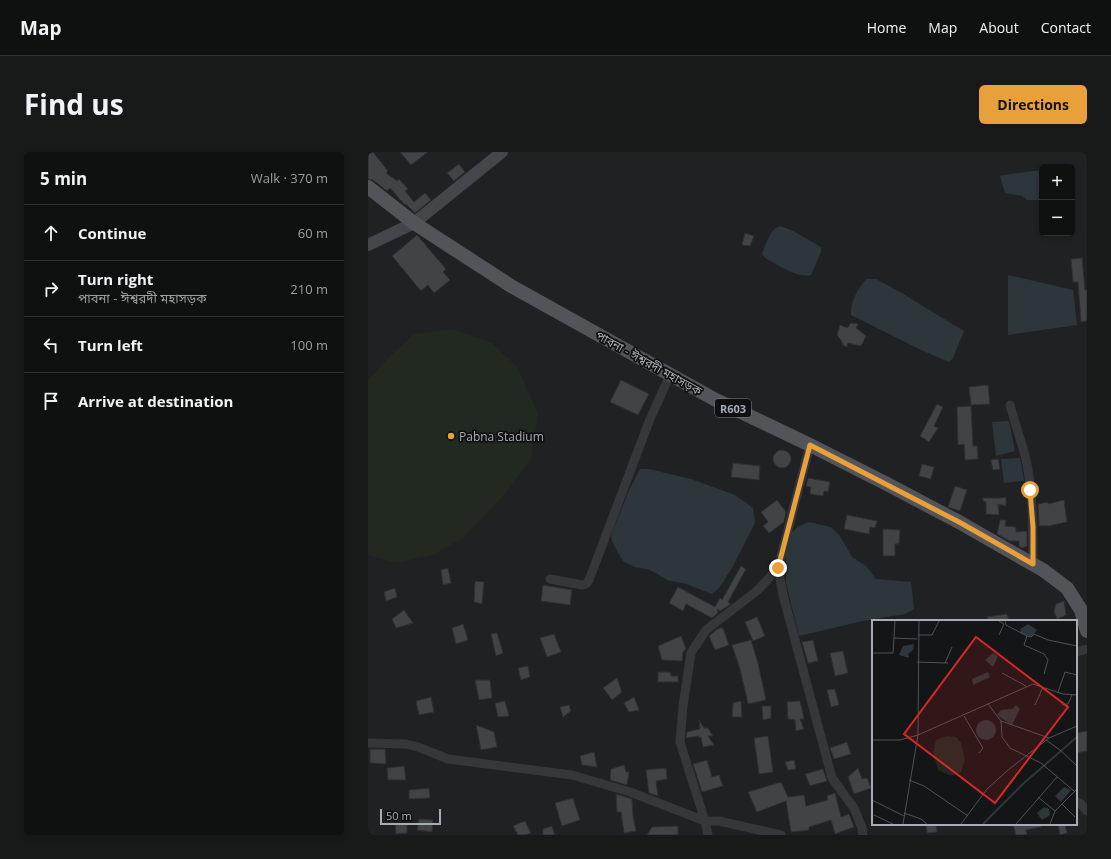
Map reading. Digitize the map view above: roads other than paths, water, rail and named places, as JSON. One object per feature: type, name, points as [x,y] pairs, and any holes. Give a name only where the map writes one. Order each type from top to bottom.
[{"type":"main road","name":"পাবনা - ঈশ্বরদী মহাসড়ক","points":[[368,187],[414,223],[511,286],[714,399],[810,445],[959,522],[1044,570],[1067,588],[1081,610],[1087,631]]},
{"type":"street","points":[[368,245],[414,223],[502,152]]},
{"type":"street","points":[[550,578],[582,585],[586,584],[589,580],[650,419],[670,375]]},
{"type":"street","points":[[1010,405],[1026,459],[1033,527],[1033,564]]},
{"type":"street","points":[[810,445],[778,568],[782,595],[832,778],[854,808],[862,828],[863,835]]},
{"type":"street","points":[[708,835],[680,742],[683,706],[692,653],[706,630],[758,590],[778,568]]},
{"type":"street","points":[[1077,652],[1087,649]]},
{"type":"street","points":[[368,743],[406,744],[448,758],[572,775],[630,792],[704,821],[719,821],[781,835]]},
{"type":"street","points":[[1077,802],[1080,803],[1087,811]]},
{"type":"place","name":"Pabna Stadium","points":[[451,436]]}]
